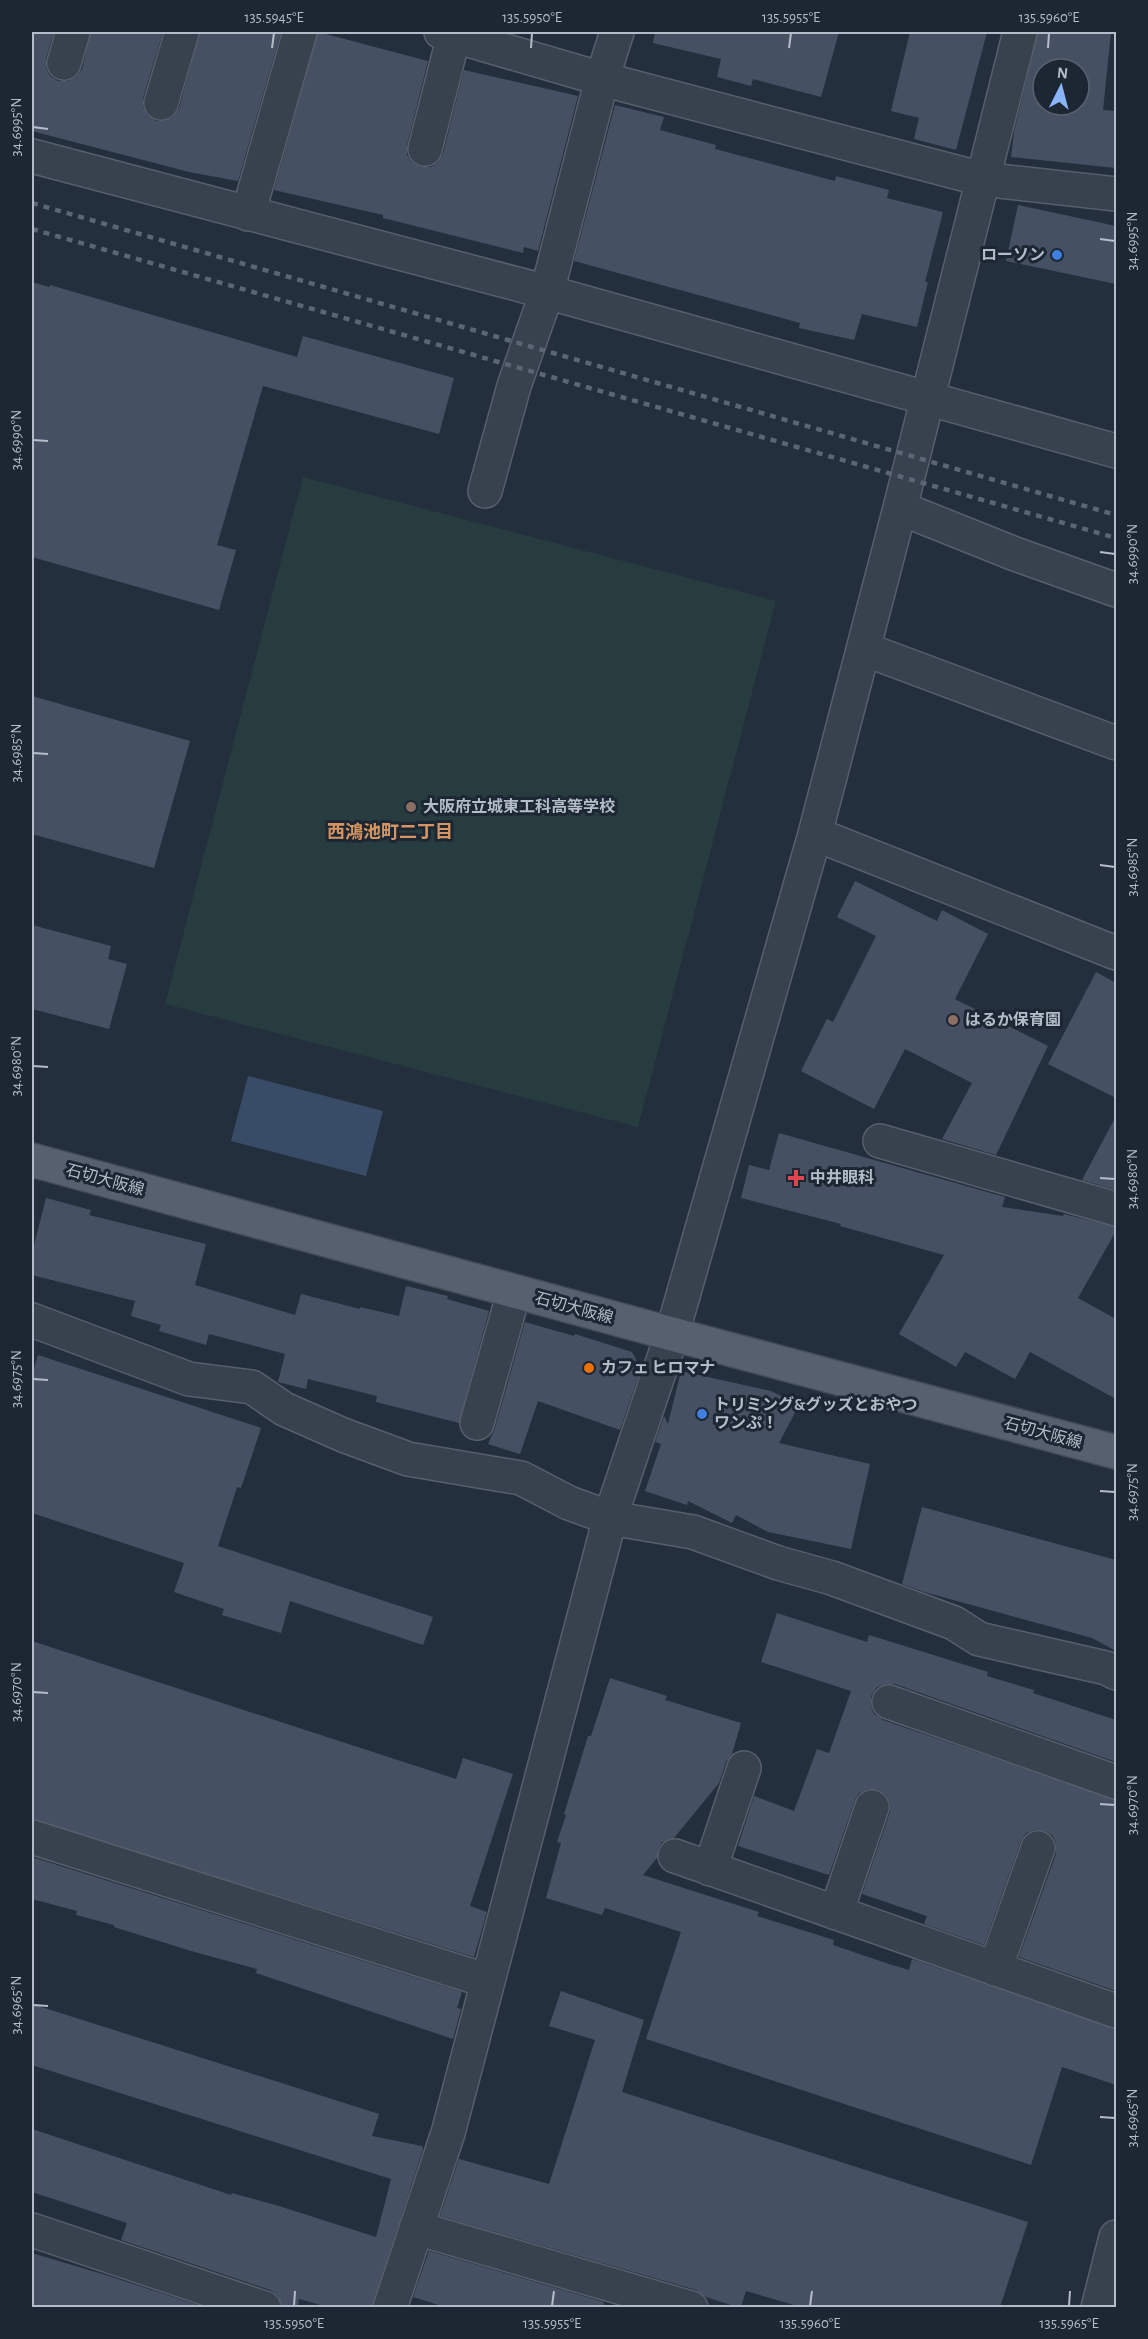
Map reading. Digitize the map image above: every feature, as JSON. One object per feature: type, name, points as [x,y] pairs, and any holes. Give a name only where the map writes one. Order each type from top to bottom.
[{"type":"main road","name":"石切大阪線","points":[[32,1161],[1116,1452]]},
{"type":"street","points":[[64,63],[73,32]]},
{"type":"street","points":[[161,103],[182,32]]},
{"type":"street","points":[[248,214],[300,32]]},
{"type":"street","points":[[485,491],[514,386],[547,292],[602,79],[617,32]]},
{"type":"street","points":[[390,2307],[448,2133],[610,1518],[672,1334],[815,834],[1020,32]]},
{"type":"street","points":[[425,149],[447,33],[602,79],[982,178],[1116,194]]},
{"type":"street","points":[[32,156],[547,292],[1116,451]]},
{"type":"street","points":[[900,508],[1015,554],[1116,590]]},
{"type":"street","points":[[864,649],[1116,743]]},
{"type":"street","points":[[815,834],[1116,953]]},
{"type":"street","points":[[880,1141],[1116,1209]]},
{"type":"street","points":[[477,1424],[514,1292]]},
{"type":"street","points":[[32,1320],[189,1379],[252,1387],[284,1409],[343,1435],[408,1459],[521,1478],[569,1503],[610,1518],[693,1532],[778,1563],[832,1578],[954,1623],[979,1639],[1106,1668],[1116,1673]]},
{"type":"street","points":[[889,1702],[1116,1782]]},
{"type":"street","points":[[710,1869],[744,1768]]},
{"type":"street","points":[[836,1913],[872,1807]]},
{"type":"street","points":[[32,1837],[488,1981]]},
{"type":"street","points":[[995,1969],[1038,1848]]},
{"type":"street","points":[[675,1856],[1116,2011]]},
{"type":"street","points":[[416,2228],[691,2307]]},
{"type":"street","points":[[32,2230],[264,2307]]},
{"type":"street","points":[[1098,2307],[1116,2237]]},
{"type":"green space","points":[[303,477],[776,601],[638,1127],[165,1004]]},
{"type":"water","points":[[248,1076],[383,1111],[366,1176],[231,1141]]},
{"type":"building","points":[[32,32],[54,32],[46,58],[46,68],[50,76],[58,81],[68,81],[76,77],[82,69],[91,32],[163,32],[143,98],[143,107],[148,116],[156,121],[165,121],[173,117],[179,108],[200,32],[281,32],[238,181],[189,172],[32,131]]},
{"type":"building","points":[[318,32],[428,61],[407,145],[407,155],[412,162],[421,167],[431,167],[443,154],[464,70],[578,96],[538,251],[524,247],[523,253],[383,218],[383,215],[274,190]]},
{"type":"building","points":[[655,32],[839,32],[821,97],[753,79],[751,86],[717,77],[721,59],[653,43]]},
{"type":"building","points":[[910,32],[987,32],[956,150],[914,139],[919,118],[891,111]]},
{"type":"building","points":[[1038,32],[1111,32],[1103,110],[1116,111],[1116,168],[1011,157],[1014,132],[1031,61],[1031,117],[1091,117],[1091,57],[1032,57]]},
{"type":"building","points":[[615,105],[664,117],[660,130],[716,145],[715,149],[835,181],[836,176],[889,190],[887,198],[943,212],[925,282],[928,282],[917,327],[862,314],[854,340],[799,328],[800,323],[574,261]]},
{"type":"building","points":[[1018,205],[1116,226],[1116,284],[1006,261]]},
{"type":"building","points":[[32,282],[49,287],[50,285],[297,357],[303,336],[454,378],[439,434],[263,386],[217,545],[236,550],[219,610],[32,557]]},
{"type":"building","points":[[32,696],[190,741],[154,868],[32,834]]},
{"type":"building","points":[[855,881],[937,921],[942,910],[988,934],[955,999],[1048,1046],[996,1155],[942,1139],[972,1083],[905,1049],[874,1109],[801,1071],[827,1019],[833,1022],[876,936],[837,917]]},
{"type":"building","points":[[32,925],[111,946],[108,959],[127,964],[109,1029],[32,1009]]},
{"type":"building","points":[[1096,972],[1116,983],[1116,1098],[1048,1064]]},
{"type":"building","points":[[1116,1116],[1116,1190],[1082,1180]]},
{"type":"building","points":[[779,1133],[1005,1197],[1002,1207],[1063,1216],[1064,1214],[1116,1227],[1116,1231],[1078,1298],[1116,1319],[1116,1399],[1030,1352],[1015,1379],[965,1352],[956,1367],[899,1334],[944,1255],[840,1226],[841,1224],[741,1198],[749,1165],[769,1170]]},
{"type":"building","points":[[46,1198],[91,1210],[89,1215],[206,1244],[195,1285],[295,1315],[301,1294],[399,1316],[406,1286],[448,1296],[447,1299],[489,1311],[459,1423],[376,1402],[377,1396],[308,1379],[306,1389],[278,1382],[285,1354],[209,1334],[206,1345],[159,1331],[161,1325],[131,1316],[135,1301],[32,1275],[32,1253]]},
{"type":"building","points":[[525,1322],[574,1336],[575,1334],[632,1352],[641,1369],[620,1430],[538,1401],[520,1454],[488,1444],[495,1428]]},
{"type":"building","points":[[38,1355],[261,1428],[241,1488],[237,1487],[218,1546],[433,1617],[423,1645],[290,1601],[281,1633],[222,1615],[224,1609],[174,1592],[184,1563],[32,1513],[32,1375]]},
{"type":"building","points":[[681,1371],[771,1391],[799,1405],[779,1443],[870,1464],[851,1549],[768,1532],[736,1515],[732,1523],[688,1501],[687,1505],[645,1491],[661,1444],[655,1442],[664,1416],[668,1424]]},
{"type":"building","points":[[922,1507],[1116,1560],[1116,1651],[1092,1638],[902,1584]]},
{"type":"building","points":[[777,1613],[867,1642],[869,1635],[988,1672],[987,1676],[1034,1690],[1033,1693],[1116,1720],[1116,1762],[895,1684],[877,1687],[871,1696],[874,1714],[883,1720],[1116,1800],[1116,1991],[1019,1957],[1056,1854],[1053,1836],[1045,1831],[1034,1830],[1026,1833],[1021,1841],[984,1945],[924,1924],[927,1916],[862,1894],[890,1812],[890,1803],[886,1795],[879,1790],[868,1789],[859,1793],[829,1875],[738,1846],[754,1796],[794,1811],[817,1749],[829,1753],[851,1691],[761,1662]]},
{"type":"building","points":[[32,1641],[456,1779],[463,1758],[513,1774],[470,1906],[487,1912],[474,1957],[32,1819]]},
{"type":"building","points":[[610,1678],[667,1696],[665,1700],[741,1723],[732,1754],[726,1762],[719,1783],[674,1838],[662,1842],[657,1858],[643,1875],[759,1912],[757,1916],[834,1940],[833,1945],[889,1964],[909,1970],[912,1959],[1116,2029],[1116,2085],[1062,2067],[1031,2165],[646,2039],[681,1932],[605,1908],[602,1915],[546,1898],[561,1843],[557,1842],[566,1815],[564,1814],[588,1736],[591,1736]]},
{"type":"building","points":[[32,1857],[462,1992],[457,2008],[461,2009],[453,2039],[256,1973],[257,1969],[191,1951],[114,1927],[114,1925],[76,1915],[77,1911],[32,1899]]},
{"type":"building","points":[[561,1991],[644,2020],[622,2092],[1028,2222],[1000,2307],[801,2307],[746,2291],[741,2307],[737,2307],[706,2297],[696,2290],[440,2216],[459,2159],[549,2184],[595,2040],[549,2026]]},
{"type":"building","points":[[32,2004],[379,2114],[372,2136],[422,2146],[423,2149],[372,2307],[328,2307],[299,2299],[298,2307],[282,2307],[278,2296],[270,2290],[121,2240],[127,2223],[32,2192],[32,2129],[231,2195],[232,2193],[279,2206],[376,2237],[391,2179],[32,2065]]},
{"type":"building","points":[[429,2251],[604,2302],[603,2307],[445,2307],[413,2297]]},
{"type":"building","points":[[32,2253],[109,2276],[204,2307],[32,2307]]},
{"type":"railway","points":[[32,203],[1116,515]]},
{"type":"railway","points":[[32,229],[1116,538]]},
{"type":"place","name":"ローソン","points":[[1057,255]]},
{"type":"place","name":"大阪府立城東工科高等学校","points":[[411,807]]},
{"type":"place","name":"はるか保育園","points":[[953,1020]]},
{"type":"place","name":"中井眼科","points":[[796,1178]]},
{"type":"place","name":"カフェ ヒロマナ","points":[[589,1368]]},
{"type":"place","name":"トリミング&グッズとおやつ ワンぷ！","points":[[702,1414]]},
{"type":"district","name":"西鴻池町二丁目","points":[[390,833]]}]
